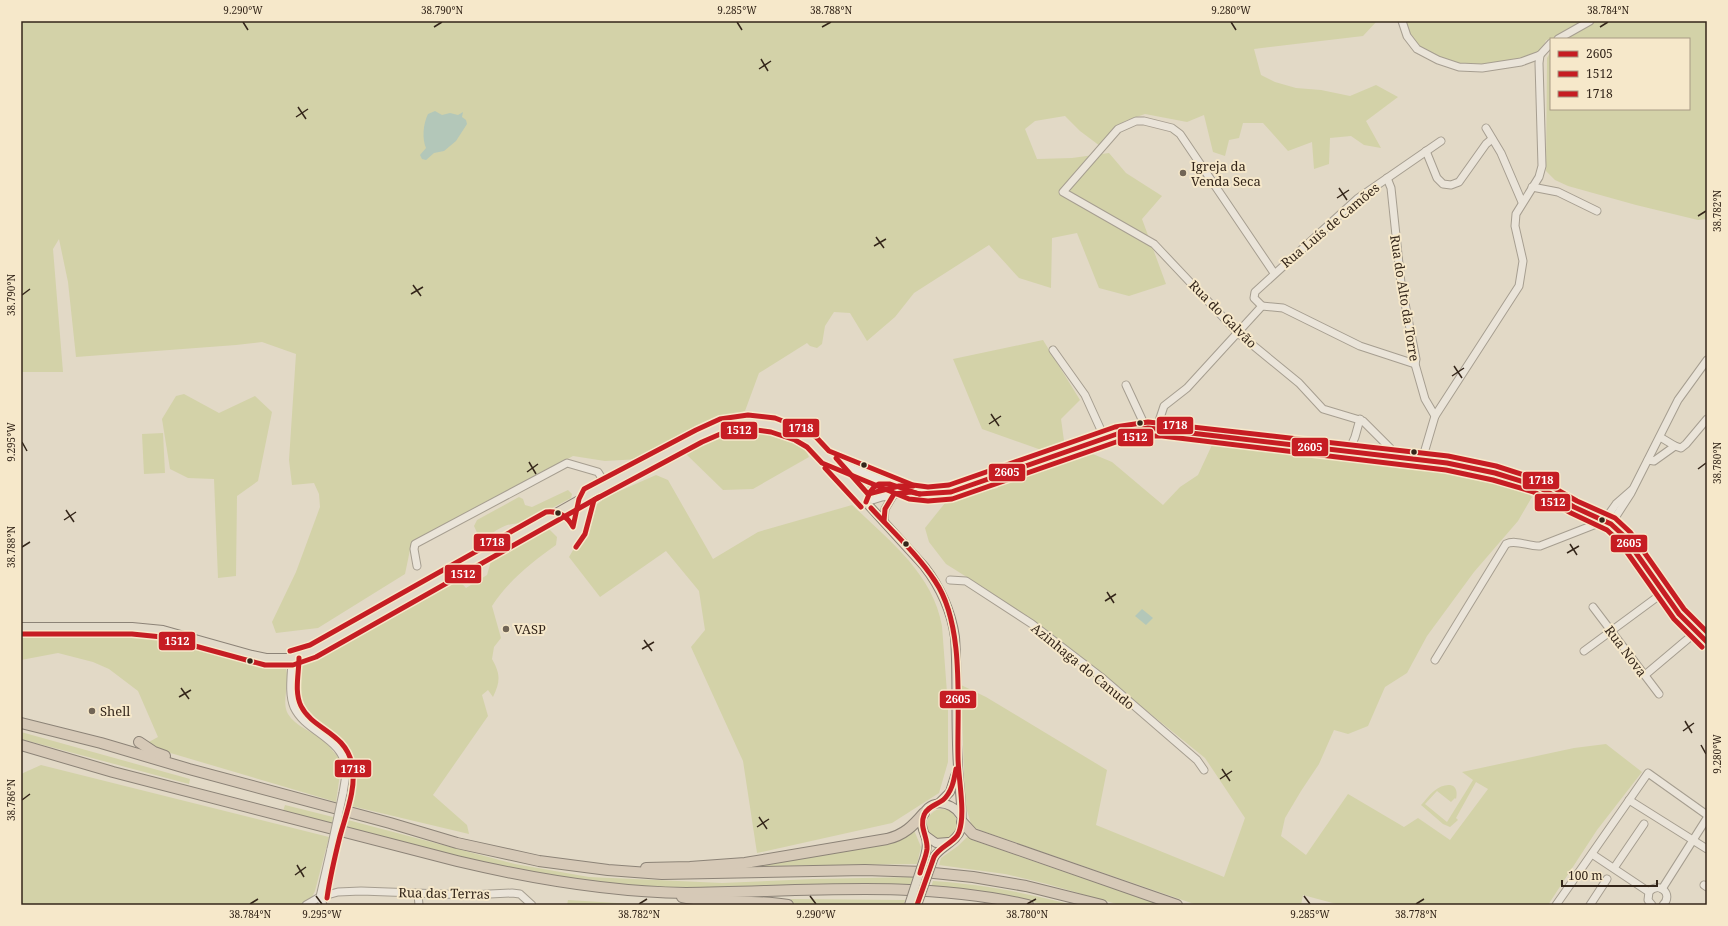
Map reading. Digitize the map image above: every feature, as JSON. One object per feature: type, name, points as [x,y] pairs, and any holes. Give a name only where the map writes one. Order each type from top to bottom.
[{"type":"highway","points":[[21,723],[101,743],[189,769],[390,823],[457,843],[539,861],[608,870],[662,874],[702,875],[865,870],[924,872],[973,877],[1026,886],[1102,905]]},
{"type":"highway","points":[[139,742],[154,752],[178,760],[189,769]]},
{"type":"highway","points":[[21,745],[113,772]]},
{"type":"highway","points":[[33,757],[41,756],[53,758],[113,772],[514,875],[592,887],[654,892],[727,893],[888,889],[962,894],[1028,905]]},
{"type":"highway","points":[[608,870],[745,863],[887,839],[904,833],[915,824],[924,813]]},
{"type":"highway","points":[[961,819],[973,834],[1178,905]]},
{"type":"highway","points":[[654,892],[695,900],[744,901],[788,905]]},
{"type":"main road","points":[[21,627],[132,627],[163,630],[252,655],[266,658],[292,658],[314,651],[606,485],[699,436],[723,425],[748,422],[773,424],[798,434],[811,442],[924,566],[936,582],[949,610],[955,637],[961,819],[959,834],[938,850],[934,857],[917,905]]},
{"type":"main road","points":[[909,905],[927,849],[925,835],[921,824],[924,813],[928,808],[939,803],[950,792],[958,763]]},
{"type":"main road","points":[[939,803],[946,803],[952,806],[961,819]]},
{"type":"main road","points":[[925,835],[936,843],[949,842]]},
{"type":"street","points":[[1402,21],[1407,36],[1417,49],[1438,60],[1459,67],[1482,68],[1520,62],[1540,55],[1550,44]]},
{"type":"street","points":[[1560,38],[1590,21]]},
{"type":"street","points":[[1422,460],[1435,416],[1519,286],[1523,261],[1515,226],[1516,214],[1522,202],[1539,177],[1542,166],[1540,55]]},
{"type":"street","name":"Rua do Galvão","points":[[1274,273],[1180,134],[1172,128],[1144,120],[1136,121],[1118,129],[1062,192],[1154,244],[1238,332],[1300,383],[1323,409],[1360,419],[1376,432],[1390,448],[1393,456]]},
{"type":"street","points":[[1486,128],[1501,154],[1522,202]]},
{"type":"street","points":[[1426,152],[1437,178],[1443,184],[1451,185],[1459,182],[1486,144],[1492,139]]},
{"type":"street","name":"Rua Luís de Camões","points":[[1262,306],[1254,298],[1255,292],[1274,273],[1357,199],[1441,141]]},
{"type":"street","name":"Rua do Alto da Torre","points":[[1387,178],[1391,188],[1400,284],[1416,359],[1415,364],[1425,399],[1435,416]]},
{"type":"street","points":[[1532,187],[1558,192],[1597,211]]},
{"type":"street","points":[[1157,427],[1164,406],[1187,388],[1262,306],[1283,308],[1360,346],[1415,364]]},
{"type":"street","points":[[1053,350],[1085,396],[1105,439]]},
{"type":"street","points":[[1611,524],[1632,490],[1680,398],[1707,360]]},
{"type":"street","points":[[1126,385],[1146,428]]},
{"type":"street","points":[[1349,451],[1360,419]]},
{"type":"street","points":[[1660,437],[1681,448],[1707,419]]},
{"type":"street","points":[[866,502],[894,494],[911,492],[928,494],[950,492],[1138,428],[1157,427],[1180,432],[1447,463],[1495,473],[1537,486],[1611,524],[1629,542],[1679,614],[1707,642]]},
{"type":"street","points":[[1648,460],[1654,461],[1675,446]]},
{"type":"street","points":[[825,457],[911,492]]},
{"type":"street","points":[[417,566],[414,549],[415,544],[567,463],[598,472],[606,485]]},
{"type":"street","points":[[866,502],[873,487],[887,482]]},
{"type":"street","points":[[1435,660],[1506,544],[1511,542],[1540,546],[1604,521],[1616,504],[1632,490]]},
{"type":"street","points":[[884,521],[885,509],[894,494]]},
{"type":"street","name":"Azinhaga do Canudo","points":[[950,580],[966,582],[1032,624],[1101,678],[1196,760],[1204,770]]},
{"type":"street","points":[[1584,651],[1664,592]]},
{"type":"street","name":"Rua Nova","points":[[1594,607],[1659,694]]},
{"type":"street","points":[[1645,675],[1696,632]]},
{"type":"street","points":[[292,658],[291,699],[294,707],[301,719],[336,746],[341,752],[345,764],[346,772],[343,793],[320,897],[323,905]]},
{"type":"street","points":[[1556,905],[1648,773],[1707,815]]},
{"type":"street","points":[[1629,800],[1707,849]]},
{"type":"street","points":[[1662,889],[1707,818]]},
{"type":"street","points":[[1614,868],[1644,824]]},
{"type":"street","points":[[1592,854],[1649,892]]},
{"type":"street","points":[[1590,905],[1607,879]]},
{"type":"street","points":[[1652,905],[1648,900],[1649,892],[1655,888],[1662,889],[1667,896],[1665,905]]},
{"type":"street","name":"Rua das Terras","points":[[306,905],[320,897],[338,892],[361,891],[470,895],[512,893],[520,894],[532,905]]},
{"type":"street","points":[[418,894],[419,905]]},
{"type":"green space","points":[[21,21],[1377,21],[1363,36],[1254,49],[1261,75],[1275,82],[1296,88],[1321,90],[1350,96],[1376,85],[1398,97],[1366,121],[1381,148],[1364,145],[1351,136],[1330,138],[1329,164],[1314,169],[1312,142],[1288,151],[1263,123],[1243,123],[1239,138],[1229,140],[1225,156],[1213,152],[1204,115],[1187,122],[1145,114],[1125,121],[1100,146],[1080,131],[1065,116],[1035,121],[1025,129],[1037,159],[1072,158],[1109,153],[1126,173],[1162,196],[1142,219],[1166,284],[1129,296],[1099,288],[1077,233],[1052,238],[1051,288],[1019,278],[989,245],[914,293],[895,317],[867,341],[850,313],[834,312],[825,326],[822,344],[817,348],[810,346],[807,343],[759,373],[745,411],[640,459],[605,461],[573,456],[411,545],[405,574],[318,628],[276,633],[272,622],[296,572],[320,507],[319,494],[314,483],[292,485],[289,460],[296,354],[262,342],[76,357],[68,282],[59,239],[53,249],[63,372],[21,372]]},
{"type":"green space","points":[[1404,21],[1707,21],[1707,219],[1698,220],[1568,186],[1555,180],[1546,171],[1547,58],[1550,53],[1550,110],[1690,110],[1690,38],[1550,38],[1546,40],[1541,53],[1527,58],[1499,64],[1471,65],[1443,59],[1420,48],[1409,34]]},
{"type":"green space","points":[[1043,340],[1080,400],[1061,419],[1065,448],[1047,452],[982,429],[953,359]]},
{"type":"green space","points":[[184,394],[219,413],[255,396],[272,412],[258,481],[237,496],[236,576],[218,578],[214,479],[188,478],[170,469],[162,419],[176,396]]},
{"type":"green space","points":[[754,431],[785,437],[805,448],[809,457],[753,489],[723,490],[685,453],[692,448],[728,434]]},
{"type":"green space","points":[[163,433],[165,473],[144,474],[142,434]]},
{"type":"green space","points":[[1212,445],[1368,460],[1516,483],[1532,497],[1518,521],[1474,572],[1427,636],[1407,673],[1385,687],[1368,726],[1348,734],[1334,730],[1319,764],[1285,818],[1281,836],[1306,855],[1348,794],[1404,827],[1418,818],[1450,840],[1488,789],[1476,782],[1456,818],[1458,820],[1450,827],[1443,824],[1421,805],[1438,788],[1446,785],[1453,786],[1457,793],[1456,799],[1455,798],[1451,802],[1437,791],[1425,804],[1447,822],[1473,780],[1462,772],[1574,748],[1606,744],[1642,772],[1597,830],[1548,905],[1340,905],[1303,895],[1301,905],[1197,905],[985,832],[975,828],[971,824],[965,804],[961,685],[986,697],[1107,770],[1096,825],[1224,877],[1245,818],[1205,758],[1061,644],[989,591],[946,564],[929,542],[925,528],[945,503],[966,495],[998,488],[995,482],[1068,461],[1088,452],[1112,462],[1163,505],[1180,487],[1198,475]]},
{"type":"green space","points":[[656,475],[668,480],[713,559],[758,532],[852,505],[908,559],[929,590],[937,607],[942,626],[948,706],[948,762],[939,793],[892,823],[757,853],[743,761],[691,647],[705,630],[699,591],[666,551],[600,597],[569,557],[583,533],[594,507],[606,497]]},
{"type":"green space","points":[[568,490],[572,494],[571,498],[522,524],[517,523],[502,527],[484,539],[479,537],[474,526],[477,520],[519,497],[523,499],[525,505],[532,507]]},
{"type":"green space","points":[[544,524],[557,537],[556,545],[521,572],[492,606],[501,638],[494,647],[492,659],[498,673],[497,686],[493,697],[488,690],[482,695],[488,716],[433,795],[467,825],[469,834],[347,805],[352,773],[350,760],[341,744],[334,737],[316,725],[302,711],[298,700],[297,686],[297,671],[300,663],[375,625],[455,576],[466,588],[487,575],[493,554]]},
{"type":"green space","points":[[75,632],[168,639],[284,665],[287,677],[285,702],[288,714],[295,722],[323,740],[340,759],[337,764],[340,774],[336,802],[157,749],[147,743],[158,737],[138,691],[109,669],[93,662],[58,653],[21,660],[21,633]]},
{"type":"green space","points":[[21,732],[190,779],[189,784],[21,739]]},
{"type":"green space","points":[[41,765],[329,837],[315,891],[311,899],[302,905],[21,905],[21,774]]},
{"type":"green space","points":[[285,805],[333,817],[332,823],[283,811]]},
{"type":"green space","points":[[942,809],[948,810],[956,818],[956,830],[948,838],[942,839],[936,838],[928,830],[927,824],[928,818],[936,810]]},
{"type":"green space","points":[[344,819],[515,864],[589,877],[722,883],[913,877],[911,884],[708,889],[628,887],[587,883],[526,873],[403,843],[343,827]]},
{"type":"green space","points":[[914,830],[921,847],[917,864],[762,865]]},
{"type":"green space","points":[[968,836],[972,840],[1161,905],[1120,905],[1047,884],[1005,874],[939,865],[941,858],[958,846]]},
{"type":"green space","points":[[933,881],[969,884],[1004,890],[1073,905],[1047,905],[989,893],[931,887]]},
{"type":"green space","points":[[791,899],[905,900],[904,905],[802,905],[792,903]]},
{"type":"green space","points":[[568,900],[649,905],[567,905]]},
{"type":"shaded area","points":[[435,111],[442,115],[450,113],[458,115],[463,112],[462,117],[466,120],[467,124],[456,141],[444,151],[434,153],[426,160],[422,159],[420,155],[426,148],[424,140],[424,127],[428,114]]},
{"type":"shaded area","points":[[1142,609],[1153,618],[1146,625],[1135,616]]},
{"type":"transit line","name":"1718","points":[[290,651],[310,645],[546,512],[555,512],[562,515],[573,527],[579,499],[584,489],[696,430],[720,419],[748,415],[775,418],[801,428],[816,437],[829,451],[913,485],[928,487],[949,485],[1115,427],[1148,422],[1448,456],[1496,466],[1540,480],[1577,501],[1615,518],[1630,532],[1684,609],[1707,632]]},
{"type":"transit line","name":"2605","points":[[866,502],[870,492],[879,484],[890,484],[919,494],[951,492],[1117,434],[1148,428],[1447,463],[1495,473],[1537,486],[1574,507],[1611,524],[1624,536],[1679,614],[1707,642]]},
{"type":"transit line","name":"1512","points":[[576,547],[585,534],[594,500],[702,442],[725,432],[748,429],[771,432],[795,440],[807,447],[822,463],[909,499],[928,501],[952,499],[1119,441],[1142,436],[1162,436],[1446,470],[1493,480],[1534,492],[1571,513],[1607,530],[1619,541],[1674,619],[1702,647]]},
{"type":"transit line","name":"1718","points":[[836,458],[868,494],[899,486],[913,486]]},
{"type":"transit line","name":"1512","points":[[825,468],[861,507]]},
{"type":"transit line","name":"2605","points":[[884,521],[885,509],[894,494],[911,492],[920,494]]},
{"type":"transit line","name":"1512","points":[[21,634],[132,634],[162,637],[265,665],[293,665],[316,657],[599,497]]},
{"type":"transit line","name":"2605","points":[[871,508],[913,552],[935,581],[945,599],[955,642],[958,690],[958,765],[962,805],[961,824],[955,839],[940,850],[934,857],[917,905]]},
{"type":"transit line","name":"1718","points":[[299,658],[297,689],[301,706],[313,721],[343,745],[352,764],[352,791],[336,851],[327,898]]},
{"type":"transit line","name":"2605","points":[[920,873],[927,849],[922,824],[925,812],[943,800],[949,793],[956,769]]},
{"type":"place","name":"Igreja da Venda Seca","points":[[1183,173]]},
{"type":"place","name":"VASP","points":[[506,629]]},
{"type":"place","name":"Shell","points":[[92,711]]}]
